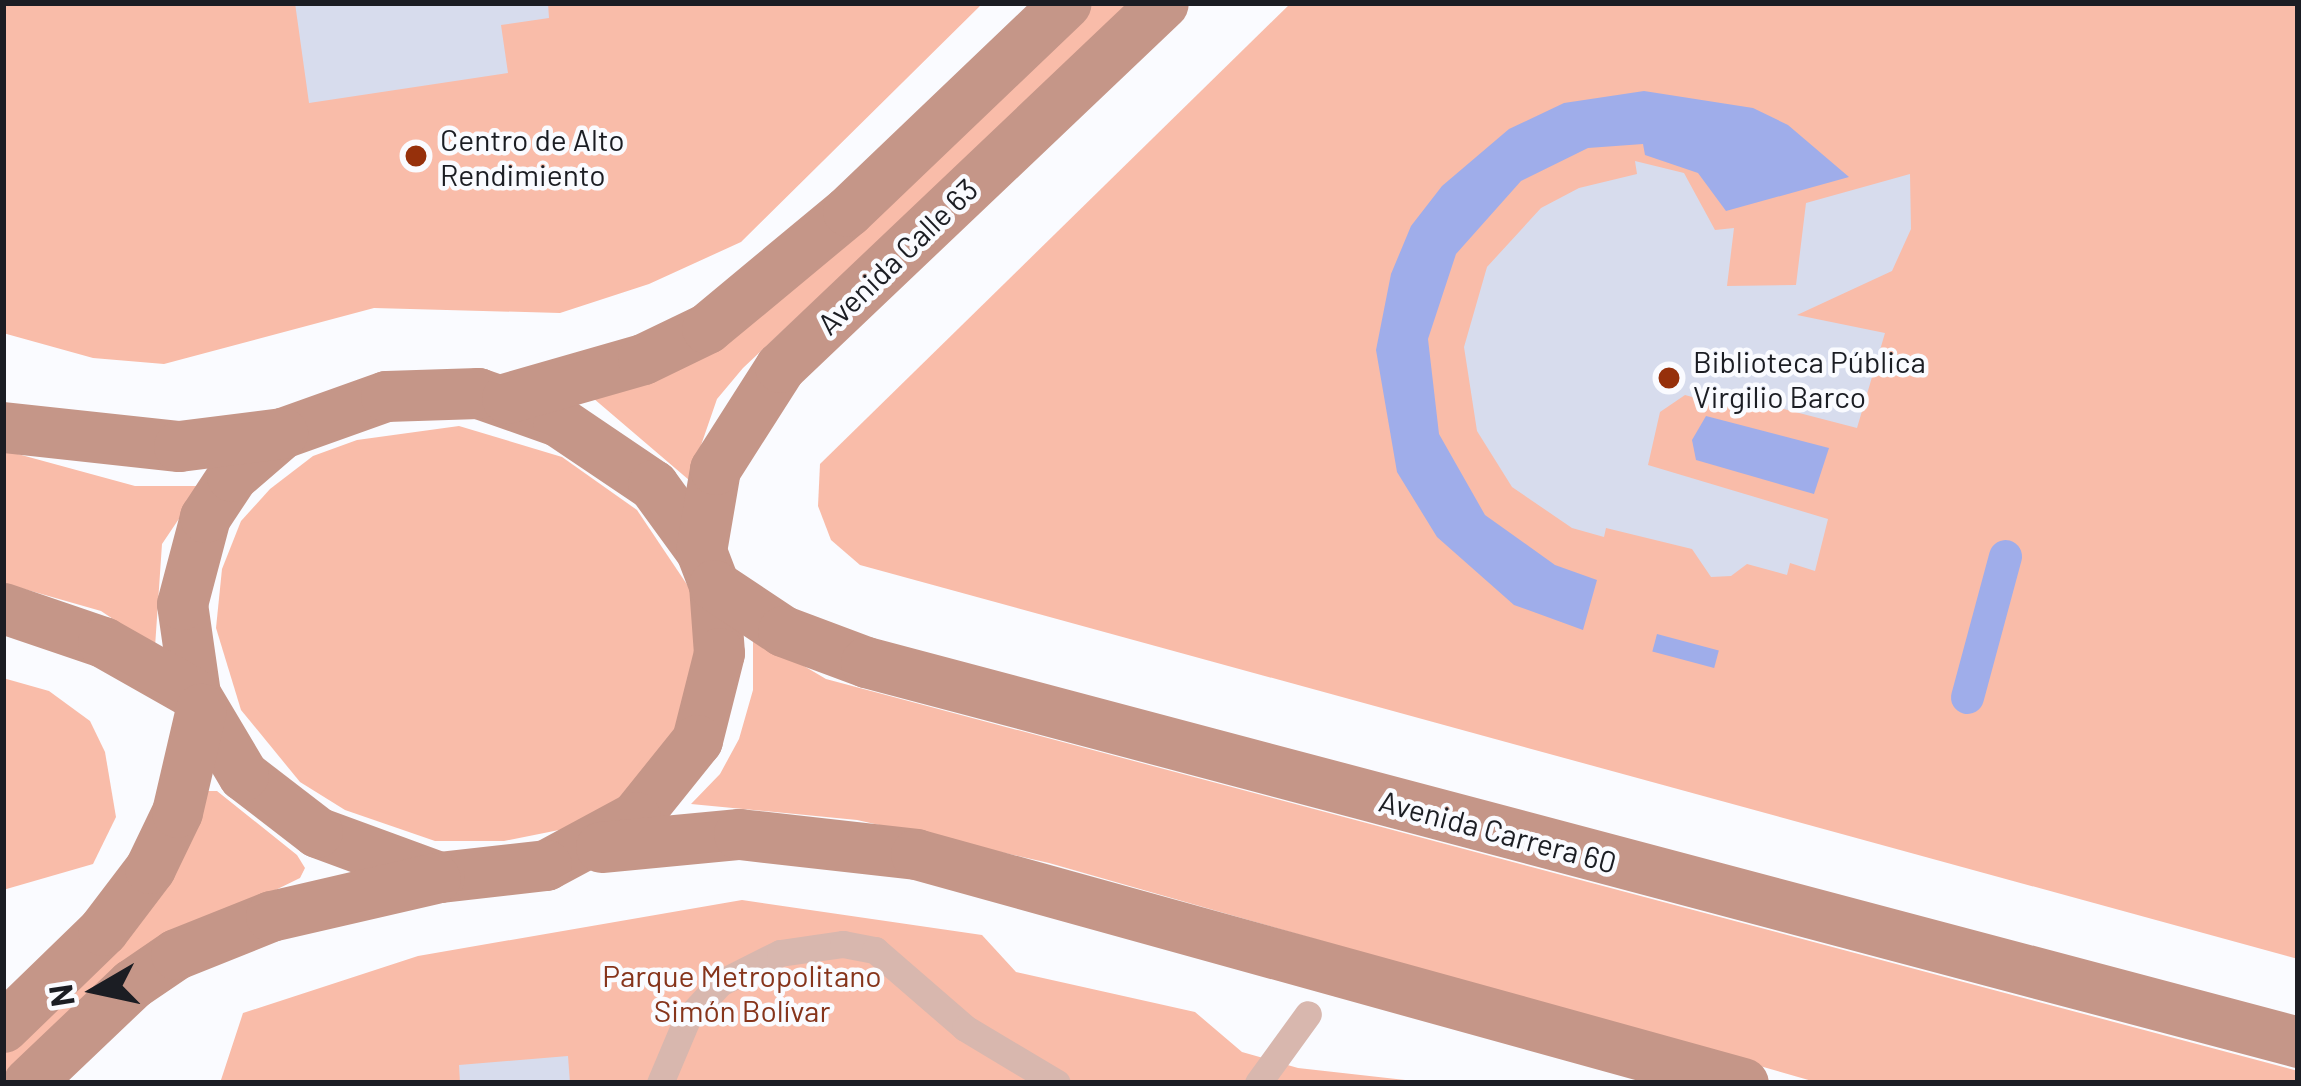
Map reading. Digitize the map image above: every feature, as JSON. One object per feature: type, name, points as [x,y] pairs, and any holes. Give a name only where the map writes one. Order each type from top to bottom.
[{"type":"main road","points":[[3,428],[179,446],[282,433],[386,396],[507,398],[643,358],[707,328],[848,211],[1066,3]]},
{"type":"main road","name":"Avenida Calle 63","points":[[583,851],[635,817],[697,740],[719,653],[707,568],[715,469],[780,367],[1163,3]]},
{"type":"main road","points":[[507,398],[611,452],[653,485],[707,568]]},
{"type":"main road","points":[[3,1027],[103,930],[150,868],[177,812],[198,701],[182,604],[190,556],[232,476],[282,433]]},
{"type":"main road","name":"Avenida Carrera 60","points":[[707,568],[783,631],[866,662],[2298,1042]]},
{"type":"main road","points":[[3,608],[103,642],[198,701],[243,775],[283,808],[350,848],[439,877]]},
{"type":"main road","points":[[28,1083],[132,984],[176,954],[271,916],[439,877],[496,874],[583,851],[672,835],[739,834],[916,854],[1743,1083]]},
{"type":"street","points":[[660,1083],[687,1019],[721,982],[780,953],[843,944],[875,950],[965,1028],[1057,1083]]},
{"type":"street","points":[[1258,1083],[1307,1014]]},
{"type":"green space","name":"Centro de Alto Rendimiento","points":[[3,3],[983,3],[741,242],[649,284],[560,313],[374,308],[164,364],[93,358],[3,333]]},
{"type":"green space","points":[[1092,3],[1132,3],[743,368],[717,399],[689,480],[593,398],[808,274]]},
{"type":"green space","points":[[1291,3],[2298,3],[2298,959],[860,565],[831,540],[818,506],[820,464]]},
{"type":"green space","points":[[459,426],[562,457],[637,510],[690,589],[698,644],[692,702],[662,760],[621,800],[569,828],[504,841],[435,841],[345,810],[300,782],[241,710],[216,628],[222,569],[241,521],[270,489],[313,456],[357,440]]},
{"type":"green space","points":[[3,450],[135,486],[201,486],[162,544],[155,647],[101,611],[3,583]]},
{"type":"green space","points":[[753,636],[826,679],[2298,1071],[2298,1083],[1819,1083],[1049,863],[857,820],[691,804],[720,774],[739,739],[753,690]]},
{"type":"green space","points":[[3,678],[49,691],[90,721],[105,752],[116,817],[93,864],[3,890]]},
{"type":"green space","points":[[202,791],[217,791],[297,855],[305,868],[300,878],[125,964],[3,1077],[3,1052],[160,897],[183,858]]},
{"type":"green space","name":"Parque Metropolitano Simón Bolívar","points":[[742,900],[982,935],[1016,972],[1195,1012],[1242,1052],[1298,1068],[1432,1083],[220,1083],[243,1013],[418,956]]},
{"type":"water","points":[[1644,91],[1753,108],[1788,125],[1849,177],[1726,211],[1698,173],[1645,155],[1643,144],[1588,148],[1521,181],[1456,254],[1428,339],[1439,434],[1485,515],[1555,565],[1597,580],[1583,630],[1514,605],[1437,537],[1397,472],[1376,350],[1391,274],[1411,226],[1442,186],[1509,129],[1564,103]]},
{"type":"water","points":[[1706,416],[1829,448],[1814,494],[1696,460],[1692,440]]},
{"type":"water","points":[[1657,634],[1719,651],[1714,668],[1652,651]]},
{"type":"building","points":[[295,3],[548,3],[549,18],[501,25],[508,73],[309,103]]},
{"type":"building","name":"Biblioteca Pública Virgilio Barco","points":[[1635,161],[1684,173],[1715,230],[1734,228],[1727,286],[1796,285],[1806,203],[1910,174],[1911,229],[1892,271],[1797,315],[1885,333],[1857,428],[1745,399],[1740,410],[1685,395],[1660,412],[1648,465],[1828,519],[1815,571],[1790,563],[1787,575],[1747,564],[1731,576],[1711,577],[1692,549],[1606,528],[1604,537],[1572,528],[1512,487],[1477,431],[1464,347],[1487,267],[1541,208],[1579,188],[1637,174]]},
{"type":"building","points":[[568,1056],[570,1083],[460,1083],[459,1065]]},
{"type":"waterway","points":[[1967,697],[2005,556]]},
{"type":"place","name":"Centro de Alto Rendimiento","points":[[416,156]]},
{"type":"place","name":"Biblioteca Pública Virgilio Barco","points":[[1669,378]]}]
